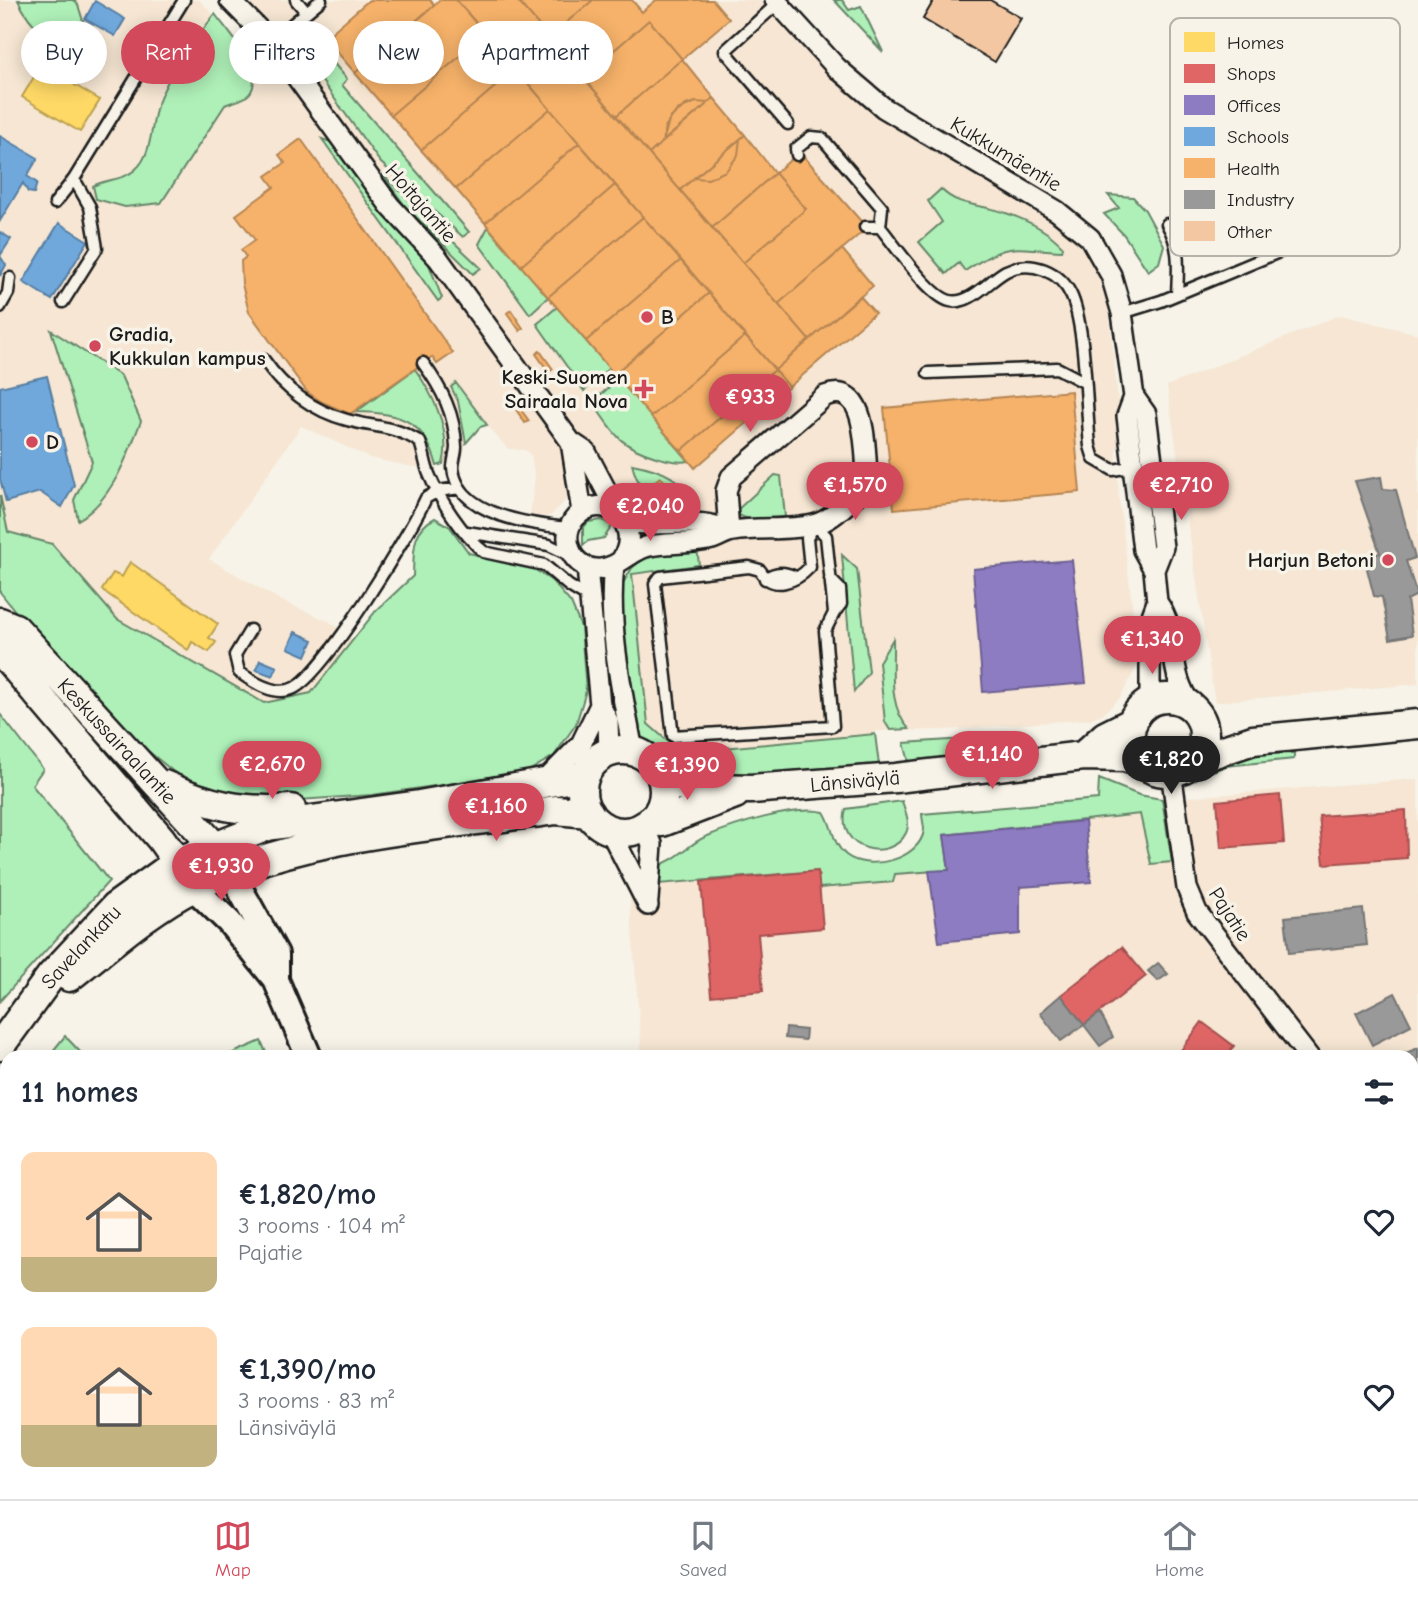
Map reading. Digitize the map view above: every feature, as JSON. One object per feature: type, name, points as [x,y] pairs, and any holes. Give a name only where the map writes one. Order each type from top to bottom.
[{"type":"main road","name":"Keskussairaalantie","points":[[0,622],[15,628],[214,846],[231,873]]},
{"type":"main road","name":"Keskussairaalantie","points":[[0,650],[179,861],[194,888]]},
{"type":"main road","points":[[1083,756],[1105,736],[1142,711],[1177,699],[1197,714],[1253,740]]},
{"type":"main road","points":[[1142,711],[1130,739],[1133,751],[1143,763],[1156,770],[1182,766],[1253,740],[1418,724]]},
{"type":"main road","points":[[1182,766],[1202,749],[1197,714]]},
{"type":"main road","points":[[194,888],[302,848],[556,810],[627,831],[648,823],[663,797],[660,772],[649,759],[621,752],[595,761],[584,776],[583,794],[599,821]]},
{"type":"main road","name":"Länsiväylä","points":[[660,772],[685,787],[751,789],[896,778],[1083,756],[1101,759],[1125,757],[1143,763]]},
{"type":"main road","points":[[214,846],[268,827],[346,813],[419,806],[545,781],[561,783],[584,776]]},
{"type":"main road","points":[[154,780],[195,799],[233,809],[302,808],[346,813]]},
{"type":"main road","name":"Länsiväylä","points":[[648,823],[662,822],[751,789]]},
{"type":"main road","name":"Savelankatu","points":[[0,1046],[51,976],[115,907],[179,861],[214,846]]},
{"type":"main road","name":"Savelankatu","points":[[25,1011],[142,920],[194,888]]},
{"type":"street","name":"Hoitajantie","points":[[230,0],[250,21]]},
{"type":"street","name":"Kukkumäentie","points":[[776,1],[837,68],[884,108],[1058,211],[1090,238],[1111,275],[1122,313],[1134,397],[1146,414],[1163,547],[1153,570]]},
{"type":"street","name":"Hoitajantie","points":[[301,84],[390,206],[438,258],[570,442],[586,452],[622,519]]},
{"type":"street","points":[[580,561],[605,569],[646,547],[705,541],[729,531],[815,525],[869,484],[859,408],[850,397],[834,392],[825,396],[731,477],[726,491],[729,531]]},
{"type":"street","name":"Kukkumäentie","points":[[1134,397],[1127,416],[1143,550],[1153,570],[1157,602],[1150,621],[1142,711]]},
{"type":"street","name":"Hoitajantie","points":[[570,442],[575,520]]},
{"type":"street","points":[[621,752],[600,705],[591,599],[580,561],[568,538],[575,520],[601,507],[622,519],[651,526],[714,523],[729,531]]},
{"type":"street","points":[[621,752],[612,586],[618,562],[630,541],[622,519]]},
{"type":"street","name":"Kukkumäentie","points":[[1157,602],[1169,619],[1180,690],[1197,714]]},
{"type":"street","points":[[545,781],[581,744],[600,705]]},
{"type":"street","name":"Pajatie","points":[[1182,766],[1188,888],[1197,912],[1304,1050]]},
{"type":"street","points":[[599,821],[648,905],[652,844],[648,823]]},
{"type":"street","name":"Keskussairaalantie","points":[[231,873],[276,954],[276,979]]},
{"type":"street","name":"Keskussairaalantie","points":[[194,888],[229,922],[276,979],[306,1050]]},
{"type":"lane","points":[[55,203],[74,179],[184,0]]},
{"type":"lane","points":[[296,0],[306,12]]},
{"type":"lane","points":[[296,21],[321,0]]},
{"type":"lane","points":[[776,1],[724,51],[788,124]]},
{"type":"lane","points":[[797,155],[796,149],[811,137],[822,138],[882,208],[880,228]]},
{"type":"lane","points":[[63,302],[97,248],[90,207],[74,179]]},
{"type":"lane","points":[[1167,224],[1170,229]]},
{"type":"lane","points":[[866,226],[880,228],[934,292],[948,301],[966,299],[1003,273],[1023,266],[1046,270],[1056,275],[1065,284],[1075,307],[1094,459],[1113,470],[1154,465]]},
{"type":"lane","points":[[1177,294],[1178,256]]},
{"type":"lane","points":[[1122,313],[1177,294],[1269,256]]},
{"type":"lane","points":[[0,307],[10,278]]},
{"type":"lane","points":[[264,360],[272,373],[317,409],[348,421],[400,430],[420,442],[429,473],[447,510],[484,552],[544,565],[569,586],[591,599]]},
{"type":"lane","points":[[424,363],[442,390],[452,415],[456,449],[453,469],[460,488],[476,503],[504,518],[540,526],[575,520]]},
{"type":"lane","points":[[928,373],[1057,368],[1084,382]]},
{"type":"lane","points":[[250,630],[235,655],[239,672],[271,690],[292,690],[308,679],[362,605],[426,498],[438,491],[460,488]]},
{"type":"lane","points":[[815,525],[826,536],[834,613],[825,631],[832,726],[673,736],[655,584],[660,577],[749,567],[760,570],[765,579],[773,574],[787,573],[794,577],[803,574],[810,567],[807,538],[815,525]]},
{"type":"lane","points":[[467,532],[549,545],[580,561]]},
{"type":"shaded area","name":"Keski-Suomen Sairaala Nova","points":[[0,0],[199,0],[229,30],[229,84],[339,84],[339,21],[254,21],[260,15],[247,0],[760,0],[860,103],[1053,220],[1077,242],[1093,264],[1108,303],[1122,441],[1116,449],[1119,499],[1138,653],[1137,666],[1120,698],[1102,714],[1089,719],[945,730],[876,731],[875,734],[680,752],[645,749],[624,578],[643,559],[646,547],[641,515],[617,487],[566,500],[550,516],[530,516],[535,477],[531,455],[525,450],[508,449],[487,425],[480,427],[466,443],[463,457],[437,466],[413,467],[370,458],[301,426],[209,559],[280,600],[330,622],[353,640],[311,693],[263,703],[117,619],[52,544],[0,539]]},
{"type":"shaded area","name":"Harjun Betoni","points":[[1340,315],[1418,334],[1418,684],[1215,702],[1167,386]]},
{"type":"shaded area","points":[[1418,779],[1418,1050],[641,1050],[628,876],[893,861],[938,829],[1128,802]]},
{"type":"green space","points":[[18,0],[74,0],[83,21],[31,21]]},
{"type":"green space","points":[[834,0],[842,0],[849,10],[861,6],[883,52]]},
{"type":"green space","points":[[215,14],[229,32],[229,84],[254,84],[250,93],[225,105],[161,203],[125,207],[96,199],[93,186],[129,174],[143,161],[157,106],[166,84],[215,84],[215,21],[210,21]]},
{"type":"green space","points":[[339,69],[347,79],[342,85],[469,232],[463,237],[380,162],[324,84],[339,84]]},
{"type":"green space","points":[[322,139],[331,142],[371,196],[426,257],[442,298],[438,301]]},
{"type":"green space","points":[[382,174],[481,268],[473,274],[405,206]]},
{"type":"green space","points":[[941,189],[959,201],[1005,213],[1032,224],[1056,240],[1063,247],[1062,251],[1012,249],[993,255],[965,271],[959,263],[946,274],[919,242],[942,222],[928,201]]},
{"type":"green space","points":[[1108,195],[1133,197],[1145,210],[1164,245],[1159,263],[1148,271],[1124,235],[1104,214],[1119,208]]},
{"type":"green space","points":[[488,227],[548,297],[530,314],[479,244]]},
{"type":"green space","points":[[557,307],[609,368],[584,391],[537,324]]},
{"type":"green space","points":[[51,330],[121,376],[141,421],[124,463],[109,490],[90,512],[78,520],[74,500],[92,462]]},
{"type":"green space","points":[[415,369],[434,402],[443,426],[445,452],[443,464],[437,466],[425,439],[418,429],[408,422],[386,414],[356,412]]},
{"type":"green space","points":[[619,379],[689,461],[672,461],[643,453],[625,443],[612,430],[592,402]]},
{"type":"green space","points":[[456,383],[487,425],[480,427],[466,443],[458,401],[451,387]]},
{"type":"green space","points":[[632,464],[671,477],[686,490],[694,509],[667,513],[661,509],[641,485]]},
{"type":"green space","points":[[775,475],[781,476],[785,517],[752,519],[735,512]]},
{"type":"green space","points":[[0,495],[8,532],[52,544],[117,619],[264,703],[311,693],[375,612],[413,576],[415,542],[427,523],[435,518],[450,527],[469,553],[531,567],[552,581],[571,603],[581,627],[586,691],[576,724],[554,756],[525,773],[372,795],[284,801],[192,787],[130,736],[103,721],[0,592]]},
{"type":"green space","points":[[602,520],[612,526],[604,538],[588,541],[583,545],[583,528],[588,522]]},
{"type":"green space","points":[[697,547],[699,565],[632,574],[648,724],[680,752],[875,734],[879,765],[753,776],[680,773],[645,749],[638,740],[631,721],[619,590],[632,568],[643,559]]},
{"type":"green space","points":[[842,555],[857,569],[869,672],[854,692]]},
{"type":"green space","points":[[893,639],[895,698],[897,709],[909,729],[890,730],[885,722],[879,662]]},
{"type":"green space","points":[[0,714],[43,769],[32,785],[109,881],[0,1001]]},
{"type":"green space","points":[[1012,736],[1012,744],[952,758],[909,762],[904,743]]},
{"type":"green space","points":[[1294,753],[1294,759],[1226,766],[1195,778],[1201,770],[1225,760]]},
{"type":"green space","points":[[1099,779],[1139,795],[1162,799],[1172,862],[1151,864],[1140,814],[944,835],[949,870],[895,874],[893,882],[819,888],[817,871],[658,884],[658,865],[671,860],[705,837],[764,817],[797,811],[824,812],[841,851],[856,860],[879,862],[903,856],[913,849],[924,830],[922,814],[1098,799]]},
{"type":"green space","points":[[902,801],[908,825],[899,842],[878,850],[856,843],[849,835],[845,823],[846,809]]},
{"type":"green space","points":[[65,1036],[78,1050],[54,1050]]},
{"type":"green space","points":[[261,1041],[265,1050],[240,1050]]},
{"type":"building: Homes","points":[[30,84],[73,84],[100,100],[80,132],[22,97]]},
{"type":"building: Homes","points":[[130,562],[218,624],[209,638],[216,642],[209,652],[192,642],[188,650],[102,590],[113,573],[122,577]]},
{"type":"building: Shops","points":[[1280,795],[1284,843],[1221,848],[1217,801]]},
{"type":"building: Shops","points":[[1406,810],[1407,858],[1324,864],[1319,816]]},
{"type":"building: Shops","points":[[818,871],[823,928],[758,934],[763,991],[711,996],[701,882]]},
{"type":"building: Shops","points":[[1122,947],[1146,976],[1084,1025],[1061,995]]},
{"type":"building: Shops","points":[[1202,1022],[1234,1046],[1231,1050],[1181,1050]]},
{"type":"building: Offices","points":[[1072,560],[1086,683],[983,692],[973,569]]},
{"type":"building: Offices","points":[[1085,821],[1091,882],[1020,887],[1020,934],[939,942],[929,871],[949,870],[944,835]]},
{"type":"building: Schools","points":[[95,1],[125,19],[121,21],[115,36],[107,31],[107,21],[85,19]]},
{"type":"building: Schools","points":[[0,136],[38,158],[27,176],[37,183],[34,193],[28,192],[23,183],[0,221]]},
{"type":"building: Schools","points":[[59,223],[88,241],[52,300],[23,282]]},
{"type":"building: Schools","points":[[0,232],[11,239],[0,256]]},
{"type":"building: Schools","points":[[0,256],[6,265],[0,276]]},
{"type":"building: Schools","name":"D","points":[[47,376],[74,485],[62,507],[40,492],[6,502],[0,479],[0,387]]},
{"type":"building: Schools","points":[[295,632],[313,640],[306,656],[288,648]]},
{"type":"building: Schools","points":[[260,660],[277,667],[273,676],[256,670]]},
{"type":"building: Health","points":[[369,0],[430,0],[435,5],[416,21],[353,21],[353,71],[339,54],[339,26]]},
{"type":"building: Health","points":[[440,0],[456,0],[475,21],[458,21],[458,58],[444,70],[444,21],[416,21]]},
{"type":"building: Health","points":[[456,0],[517,0],[535,21],[474,21]]},
{"type":"building: Health","points":[[525,0],[593,0],[568,21],[535,21],[520,4]]},
{"type":"building: Health","points":[[593,0],[632,0],[642,12],[656,0],[713,0],[729,19],[682,59],[649,20],[613,51],[613,21],[568,21]]},
{"type":"building: Health","points":[[649,20],[682,59],[616,116],[589,84],[613,84],[613,51]]},
{"type":"building: Health","points":[[458,58],[458,84],[498,84],[421,150],[391,115],[427,84],[444,84],[444,70]]},
{"type":"building: Health","points":[[682,59],[714,98],[708,103],[696,102],[677,110],[665,127],[663,141],[649,154],[616,116]]},
{"type":"building: Health","points":[[364,84],[427,84],[391,115]]},
{"type":"building: Health","points":[[498,84],[529,84],[550,109],[456,189],[421,150]]},
{"type":"building: Health","points":[[528,84],[589,84],[809,340],[775,370]]},
{"type":"building: Health","points":[[714,98],[745,135],[680,190],[649,154]]},
{"type":"building: Health","points":[[708,103],[663,141],[670,118],[686,105]]},
{"type":"building: Health","points":[[550,109],[579,143],[485,223],[456,189]]},
{"type":"building: Health","points":[[745,135],[775,173],[712,228],[680,190],[694,178],[708,179],[726,171],[738,155],[740,139]]},
{"type":"building: Health","points":[[301,139],[453,353],[437,364],[432,357],[350,414],[307,392],[249,312],[242,284],[241,261],[246,257],[241,250],[255,240],[236,215],[274,187],[266,176],[285,163],[279,155]]},
{"type":"building: Health","points":[[740,139],[738,155],[726,171],[708,179],[694,178]]},
{"type":"building: Health","points":[[579,143],[615,185],[521,266],[485,223]]},
{"type":"building: Health","points":[[800,152],[867,228],[778,304],[743,263],[806,209],[775,173]]},
{"type":"building: Health","points":[[775,173],[806,209],[743,263],[712,228]]},
{"type":"building: Health","points":[[615,185],[643,217],[548,297],[521,266]]},
{"type":"building: Health","points":[[643,217],[681,260],[586,341],[548,297]]},
{"type":"building: Health","points":[[842,249],[873,286],[809,340],[778,304]]},
{"type":"building: Health","name":"B","points":[[681,260],[709,293],[614,374],[586,341]]},
{"type":"building: Health","points":[[709,293],[745,336],[651,417],[614,374]]},
{"type":"building: Health","points":[[860,296],[875,313],[789,387],[775,370]]},
{"type":"building: Health","points":[[511,310],[523,328],[520,331],[507,313]]},
{"type":"building: Health","points":[[745,336],[775,370],[681,451],[651,417]]},
{"type":"building: Health","points":[[540,351],[553,369],[549,372],[536,354]]},
{"type":"building: Health","points":[[775,370],[789,387],[778,396],[763,380]]},
{"type":"building: Health","points":[[763,380],[778,396],[695,468],[681,451]]},
{"type":"building: Health","points":[[1071,391],[1080,492],[894,509],[884,408]]},
{"type":"building: Health","points":[[516,403],[529,421],[525,423],[513,405]]},
{"type":"building: Health","points":[[660,477],[666,482],[653,494],[648,487]]},
{"type":"building: Industry","name":"Harjun Betoni","points":[[1381,477],[1383,489],[1396,490],[1415,558],[1406,561],[1417,595],[1407,600],[1412,635],[1390,639],[1382,597],[1374,596],[1364,557],[1380,553],[1355,481]]},
{"type":"building: Industry","points":[[1363,909],[1367,945],[1289,953],[1285,917]]},
{"type":"building: Industry","points":[[1158,963],[1168,974],[1158,981],[1148,971]]},
{"type":"building: Industry","points":[[1395,993],[1411,1025],[1372,1045],[1356,1013]]},
{"type":"building: Industry","points":[[1061,995],[1084,1025],[1061,1041],[1040,1013]]},
{"type":"building: Industry","points":[[1100,1013],[1113,1037],[1100,1046],[1084,1025]]},
{"type":"building: Industry","points":[[786,1028],[806,1030],[805,1040],[785,1038]]},
{"type":"building: Other","points":[[934,0],[990,0],[1021,18],[995,62],[923,19]]},
{"type":"place","name":"B","points":[[647,317]]},
{"type":"place","name":"Gradia, Kukkulan kampus","points":[[95,346]]},
{"type":"place","name":"Keski-Suomen Sairaala Nova","points":[[644,389]]},
{"type":"place","name":"D","points":[[32,442]]},
{"type":"place","name":"Harjun Betoni","points":[[1388,560]]}]
